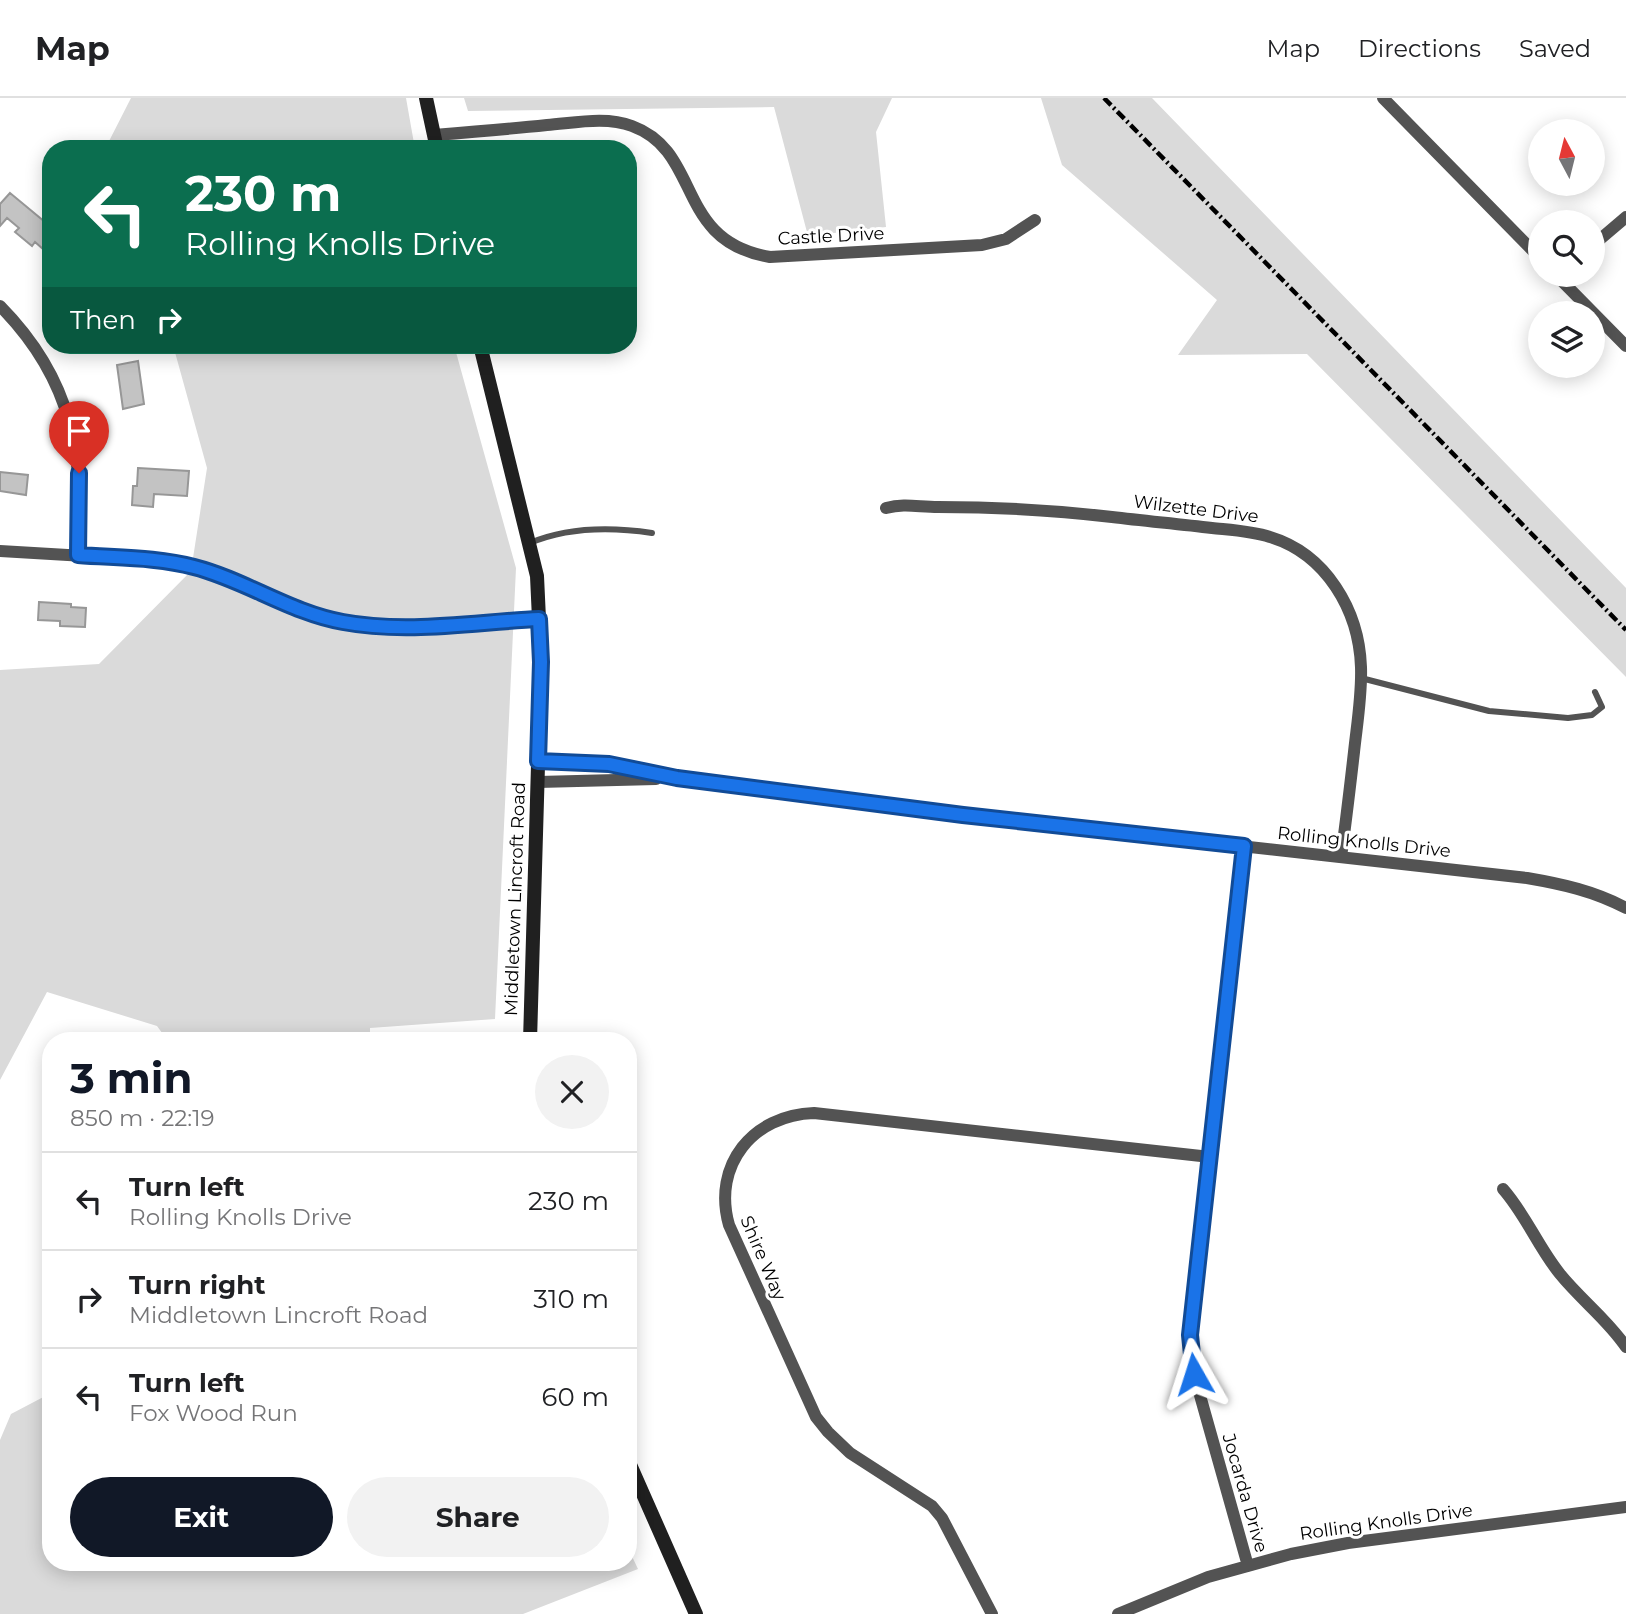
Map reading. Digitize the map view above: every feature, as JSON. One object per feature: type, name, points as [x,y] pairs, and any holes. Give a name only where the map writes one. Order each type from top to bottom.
[{"type":"main road","points":[[426,98],[436,140]]},
{"type":"main road","name":"Middletown Lincroft Road","points":[[482,354],[537,576],[541,662],[530,1032]]},
{"type":"main road","points":[[637,1480],[696,1614]]},
{"type":"street","points":[[1383,98],[1528,246]]},
{"type":"street","name":"Castle Drive","points":[[451,140],[596,121],[631,125],[667,151],[700,213],[713,230],[746,251],[770,257],[982,245],[1006,239],[1035,220]]},
{"type":"street","points":[[1605,235],[1626,217]]},
{"type":"street","points":[[1570,287],[1626,346]]},
{"type":"street","points":[[0,306],[21,328],[39,353],[60,392],[68,416],[79,473],[78,555]]},
{"type":"street","name":"Wilzette Drive","points":[[886,508],[904,503],[912,506],[985,506],[1047,510],[1238,531],[1279,540],[1314,561],[1329,576],[1342,596],[1360,656],[1361,678],[1341,857]]},
{"type":"street","points":[[0,551],[152,560],[194,567],[228,578],[308,612],[346,623],[408,626],[539,619]]},
{"type":"street","name":"Rolling Knolls Drive","points":[[538,761],[609,764],[677,778],[963,815],[1564,884],[1591,892],[1626,908]]},
{"type":"street","name":"Rolling Knolls Drive","points":[[538,782],[677,778]]},
{"type":"street","name":"Jocarda Drive","points":[[1244,846],[1190,1335],[1201,1403],[1248,1566]]},
{"type":"street","name":"Shire Way","points":[[992,1614],[942,1518],[932,1506],[850,1452],[828,1432],[809,1405],[729,1225],[725,1200],[726,1185],[735,1158],[745,1143],[770,1123],[798,1113],[1210,1157]]},
{"type":"street","points":[[1503,1189],[1519,1208],[1562,1276],[1615,1331],[1626,1347]]},
{"type":"street","name":"Rolling Knolls Drive","points":[[1118,1614],[1208,1577],[1291,1554],[1348,1543],[1626,1507]]},
{"type":"lane","points":[[530,543],[556,534],[577,531],[652,533]]},
{"type":"lane","points":[[1361,678],[1489,711],[1568,718],[1592,715],[1601,706],[1595,692]]},
{"type":"shaded area","points":[[131,98],[406,98],[413,140],[110,140]]},
{"type":"shaded area","points":[[464,98],[892,98],[876,132],[886,227],[808,236],[774,107],[468,111]]},
{"type":"shaded area","points":[[1041,98],[1152,98],[1626,588],[1626,677],[1307,354],[1178,355],[1217,300],[1062,165]]},
{"type":"shaded area","points":[[175,354],[457,354],[516,568],[495,1019],[370,1028],[370,1032],[161,1032],[157,1026],[47,992],[0,1080],[0,670],[99,664],[191,571],[207,468]]},
{"type":"shaded area","points":[[42,1398],[42,1571],[633,1571],[523,1614],[0,1614],[0,1440],[11,1414]]},
{"type":"building","points":[[10,193],[42,220],[42,248],[35,242],[32,246],[15,232],[19,228],[7,218],[0,226],[0,204]]},
{"type":"building","points":[[138,361],[144,404],[123,409],[117,365]]},
{"type":"building","points":[[138,468],[189,471],[187,496],[154,494],[153,507],[132,505]]},
{"type":"building","points":[[0,472],[28,475],[26,495],[0,491]]},
{"type":"building","points":[[39,602],[86,608],[85,627],[60,626],[60,621],[38,620]]},
{"type":"railway","points":[[1104,98],[1626,630]]},
{"type":"route","points":[[79,473],[78,555],[152,560],[194,567],[228,578],[308,612],[346,623],[408,626],[539,619],[541,662],[538,761],[609,764],[677,778],[963,815],[1244,846],[1190,1335],[1194,1374]]}]
